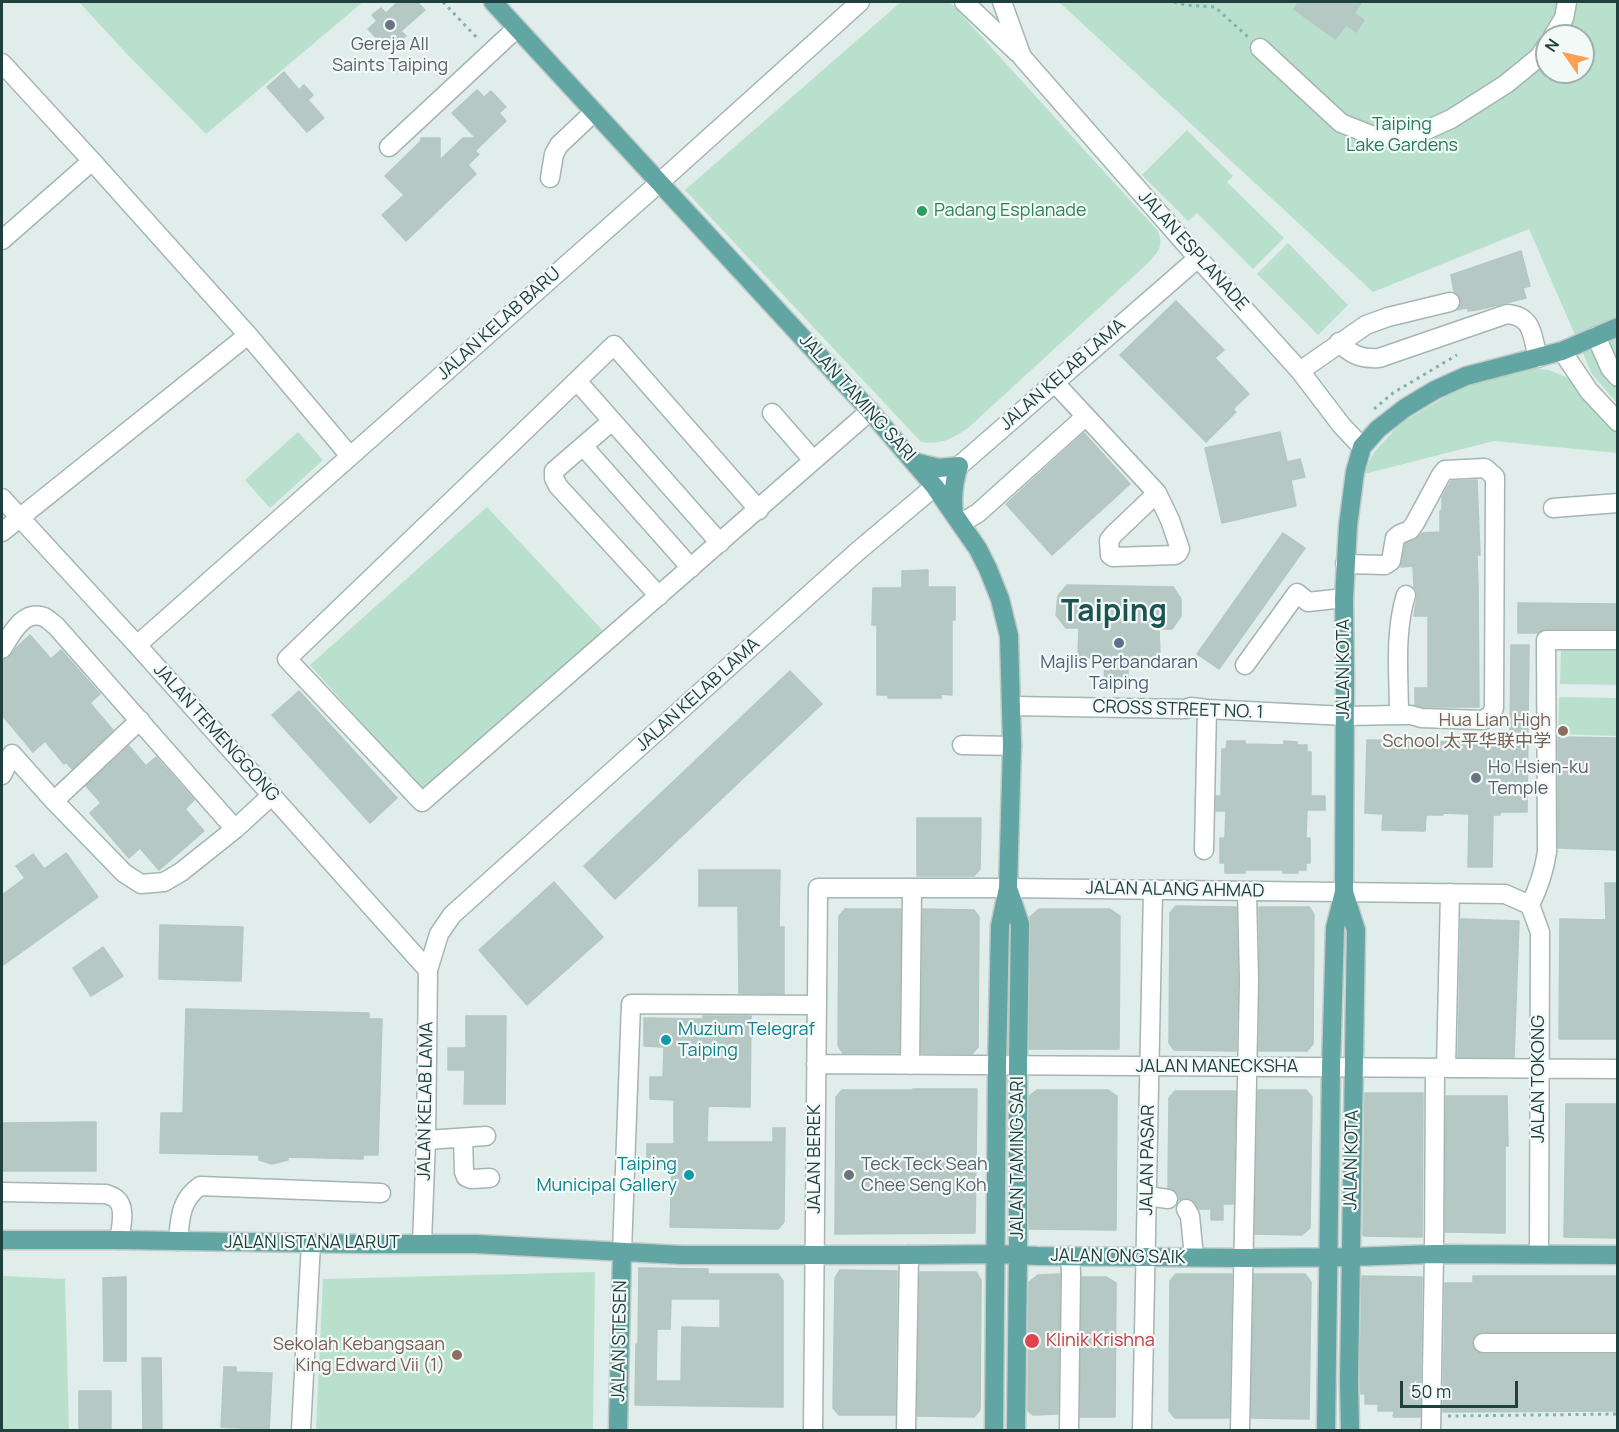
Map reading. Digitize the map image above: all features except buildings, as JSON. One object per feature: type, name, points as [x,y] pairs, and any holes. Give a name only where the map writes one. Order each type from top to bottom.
[{"type":"main road","name":"JALAN TAMING SARI","points":[[493,2],[915,462],[978,549],[1000,599],[1009,636],[1012,746],[1008,888],[1000,926],[994,1431]]},
{"type":"main road","points":[[1362,447],[1378,429],[1405,408],[1435,390],[1466,376],[1562,351],[1617,327]]},
{"type":"main road","name":"JALAN KOTA","points":[[1326,1431],[1335,928],[1344,892],[1345,564],[1355,472],[1362,447]]},
{"type":"main road","points":[[915,462],[939,468],[959,466],[952,498],[958,519]]},
{"type":"main road","name":"JALAN TAMING SARI","points":[[1008,888],[1020,924],[1017,1065],[1016,1431]]},
{"type":"main road","name":"JALAN KOTA","points":[[1344,892],[1356,930],[1350,1431]]},
{"type":"main road","name":"JALAN ISTANA LARUT","points":[[2,1240],[477,1244],[622,1252]]},
{"type":"main road","name":"JALAN ONG SAIK","points":[[622,1252],[682,1255],[996,1254],[1244,1258],[1434,1254],[1617,1256]]},
{"type":"main road","name":"JALAN STESEN","points":[[618,1431],[622,1252]]},
{"type":"street","name":"JALAN KELAB BARU","points":[[136,645],[659,183],[860,2]]},
{"type":"street","name":"JALAN ESPLANADE","points":[[964,2],[1022,57],[1198,258],[1300,370],[1342,426],[1362,447]]},
{"type":"street","name":"JALAN ESPLANADE","points":[[1002,2],[1022,57]]},
{"type":"street","points":[[1560,24],[1564,18],[1567,2]]},
{"type":"street","points":[[389,147],[517,28]]},
{"type":"street","points":[[1260,48],[1341,123],[1376,137],[1409,138],[1451,119],[1506,84],[1535,60]]},
{"type":"street","points":[[2,63],[248,335],[350,456]]},
{"type":"street","points":[[550,178],[554,154],[559,145],[594,112]]},
{"type":"street","points":[[2,240],[92,161]]},
{"type":"street","name":"JALAN KELAB LAMA","points":[[422,1243],[428,970],[439,934],[452,915],[862,557],[935,487],[1198,258]]},
{"type":"street","points":[[1300,370],[1366,324],[1450,302]]},
{"type":"street","points":[[1339,342],[1356,357],[1379,358],[1507,314],[1523,318],[1529,324],[1538,358]]},
{"type":"street","points":[[2,532],[248,335]]},
{"type":"street","points":[[1596,336],[1610,368],[1617,376]]},
{"type":"street","points":[[759,510],[614,345],[287,659],[422,802],[759,510],[870,411]]},
{"type":"street","points":[[1562,351],[1589,391],[1617,422]]},
{"type":"street","points":[[577,381],[720,543]]},
{"type":"street","points":[[1054,382],[1157,494]]},
{"type":"street","points":[[772,413],[813,460]]},
{"type":"street","points":[[958,519],[978,513],[1085,417]]},
{"type":"street","points":[[612,422],[554,471],[554,478],[558,486],[659,596]]},
{"type":"street","points":[[583,446],[691,568]]},
{"type":"street","name":"CROSS STREET NO. 1","points":[[1012,705],[1185,709],[1191,707],[1345,716],[1412,714],[1421,718],[1483,720],[1491,716],[1494,708],[1495,477],[1485,468],[1445,470],[1410,530],[1395,538],[1391,561],[1385,566],[1345,564]]},
{"type":"street","name":"JALAN TEMENGGONG","points":[[2,498],[428,970]]},
{"type":"street","points":[[1553,508],[1617,503]]},
{"type":"street","points":[[1245,664],[1297,593],[1308,602],[1344,598]]},
{"type":"street","points":[[1399,715],[1399,629],[1400,613],[1406,596]]},
{"type":"street","points":[[2,649],[22,621],[32,615],[44,618],[56,626],[235,829]]},
{"type":"street","points":[[1530,905],[1545,870],[1547,852],[1546,640],[1617,640]]},
{"type":"street","points":[[1204,850],[1207,709]]},
{"type":"street","points":[[54,801],[140,720]]},
{"type":"street","points":[[962,745],[1012,746]]},
{"type":"street","points":[[7,748],[54,801],[124,873],[141,884],[164,882],[181,872],[235,829],[271,796]]},
{"type":"street","points":[[2,775],[7,748]]},
{"type":"street","name":"JALAN ALANG AHMAD","points":[[818,888],[1504,894],[1530,905]]},
{"type":"street","name":"JALAN BEREK","points":[[813,1431],[818,888]]},
{"type":"street","points":[[910,1065],[912,888]]},
{"type":"street","name":"JALAN PASAR","points":[[1142,1431],[1154,890]]},
{"type":"street","points":[[1240,1431],[1249,981],[1247,891]]},
{"type":"street","points":[[1431,1423],[1434,1254],[1450,894]]},
{"type":"street","name":"JALAN TOKONG","points":[[1530,905],[1540,932],[1539,1254]]},
{"type":"street","points":[[622,1252],[631,1004],[816,1005]]},
{"type":"street","name":"JALAN MANECKSHA","points":[[816,1064],[1617,1069]]},
{"type":"street","points":[[426,1140],[486,1136]]},
{"type":"street","points":[[463,1138],[466,1177],[490,1178]]},
{"type":"street","points":[[178,1241],[184,1201],[190,1192],[200,1186],[381,1193]]},
{"type":"street","points":[[2,1192],[106,1194],[116,1198],[120,1204],[123,1221],[119,1240]]},
{"type":"street","points":[[1148,1196],[1168,1199]]},
{"type":"street","points":[[1186,1209],[1190,1216],[1194,1257]]},
{"type":"street","points":[[301,1431],[311,1243]]},
{"type":"street","points":[[906,1431],[909,1256]]},
{"type":"street","points":[[1069,1431],[1070,1256]]},
{"type":"street","points":[[1483,1343],[1617,1343]]},
{"type":"path","points":[[443,2],[491,52]]},
{"type":"path","points":[[1174,2],[1215,7],[1260,48]]},
{"type":"path","points":[[1366,416],[1393,393],[1457,355]]},
{"type":"path","points":[[1431,1423],[1617,1414]]},
{"type":"green space","points":[[79,2],[363,2],[206,134]]},
{"type":"green space","name":"Padang Esplanade","points":[[901,2],[950,2],[1158,231],[1160,241],[1157,252],[1148,263],[968,428],[951,438],[935,443],[921,442],[685,190]]},
{"type":"green space","name":"Taiping Lake Gardens","points":[[1059,2],[1617,2],[1617,403],[1592,374],[1529,229],[1373,292]]},
{"type":"green space","points":[[1187,130],[1233,176],[1227,182],[1284,238],[1253,269],[1197,213],[1188,221],[1142,175]]},
{"type":"green space","points":[[1288,243],[1348,305],[1318,335],[1257,274]]},
{"type":"green space","points":[[1520,367],[1549,370],[1573,380],[1617,427],[1617,453],[1494,441],[1364,474],[1374,452],[1400,424],[1473,380]]},
{"type":"green space","points":[[298,432],[323,460],[270,508],[245,480]]},
{"type":"green space","points":[[487,507],[605,633],[425,795],[310,665]]},
{"type":"green space","points":[[1561,646],[1617,648],[1617,685],[1560,684]]},
{"type":"green space","points":[[1559,697],[1617,698],[1617,736],[1558,734]]},
{"type":"green space","name":"Sekolah Kebangsaan King Edward Vii (1)","points":[[595,1272],[593,1430],[316,1430],[323,1279]]},
{"type":"green space","points":[[2,1276],[65,1279],[69,1430],[2,1430]]},
{"type":"place","name":"Gereja All Saints Taiping","points":[[390,25]]},
{"type":"place","name":"Padang Esplanade","points":[[922,211]]},
{"type":"place","name":"Majlis Perbandaran Taiping","points":[[1119,643]]},
{"type":"place","name":"Hua Lian High School 太平华联中学","points":[[1563,731]]},
{"type":"place","name":"Ho Hsien-ku Temple","points":[[1476,778]]},
{"type":"place","name":"Muzium Telegraf Taiping","points":[[666,1040]]},
{"type":"place","name":"Taiping Municipal Gallery","points":[[689,1175]]},
{"type":"place","name":"Teck Teck Seah Chee Seng Koh","points":[[849,1175]]},
{"type":"place","name":"Klinik Krishna","points":[[1032,1341]]},
{"type":"place","name":"Sekolah Kebangsaan King Edward Vii (1)","points":[[457,1355]]},
{"type":"district","name":"Taiping","points":[[1114,613]]}]
